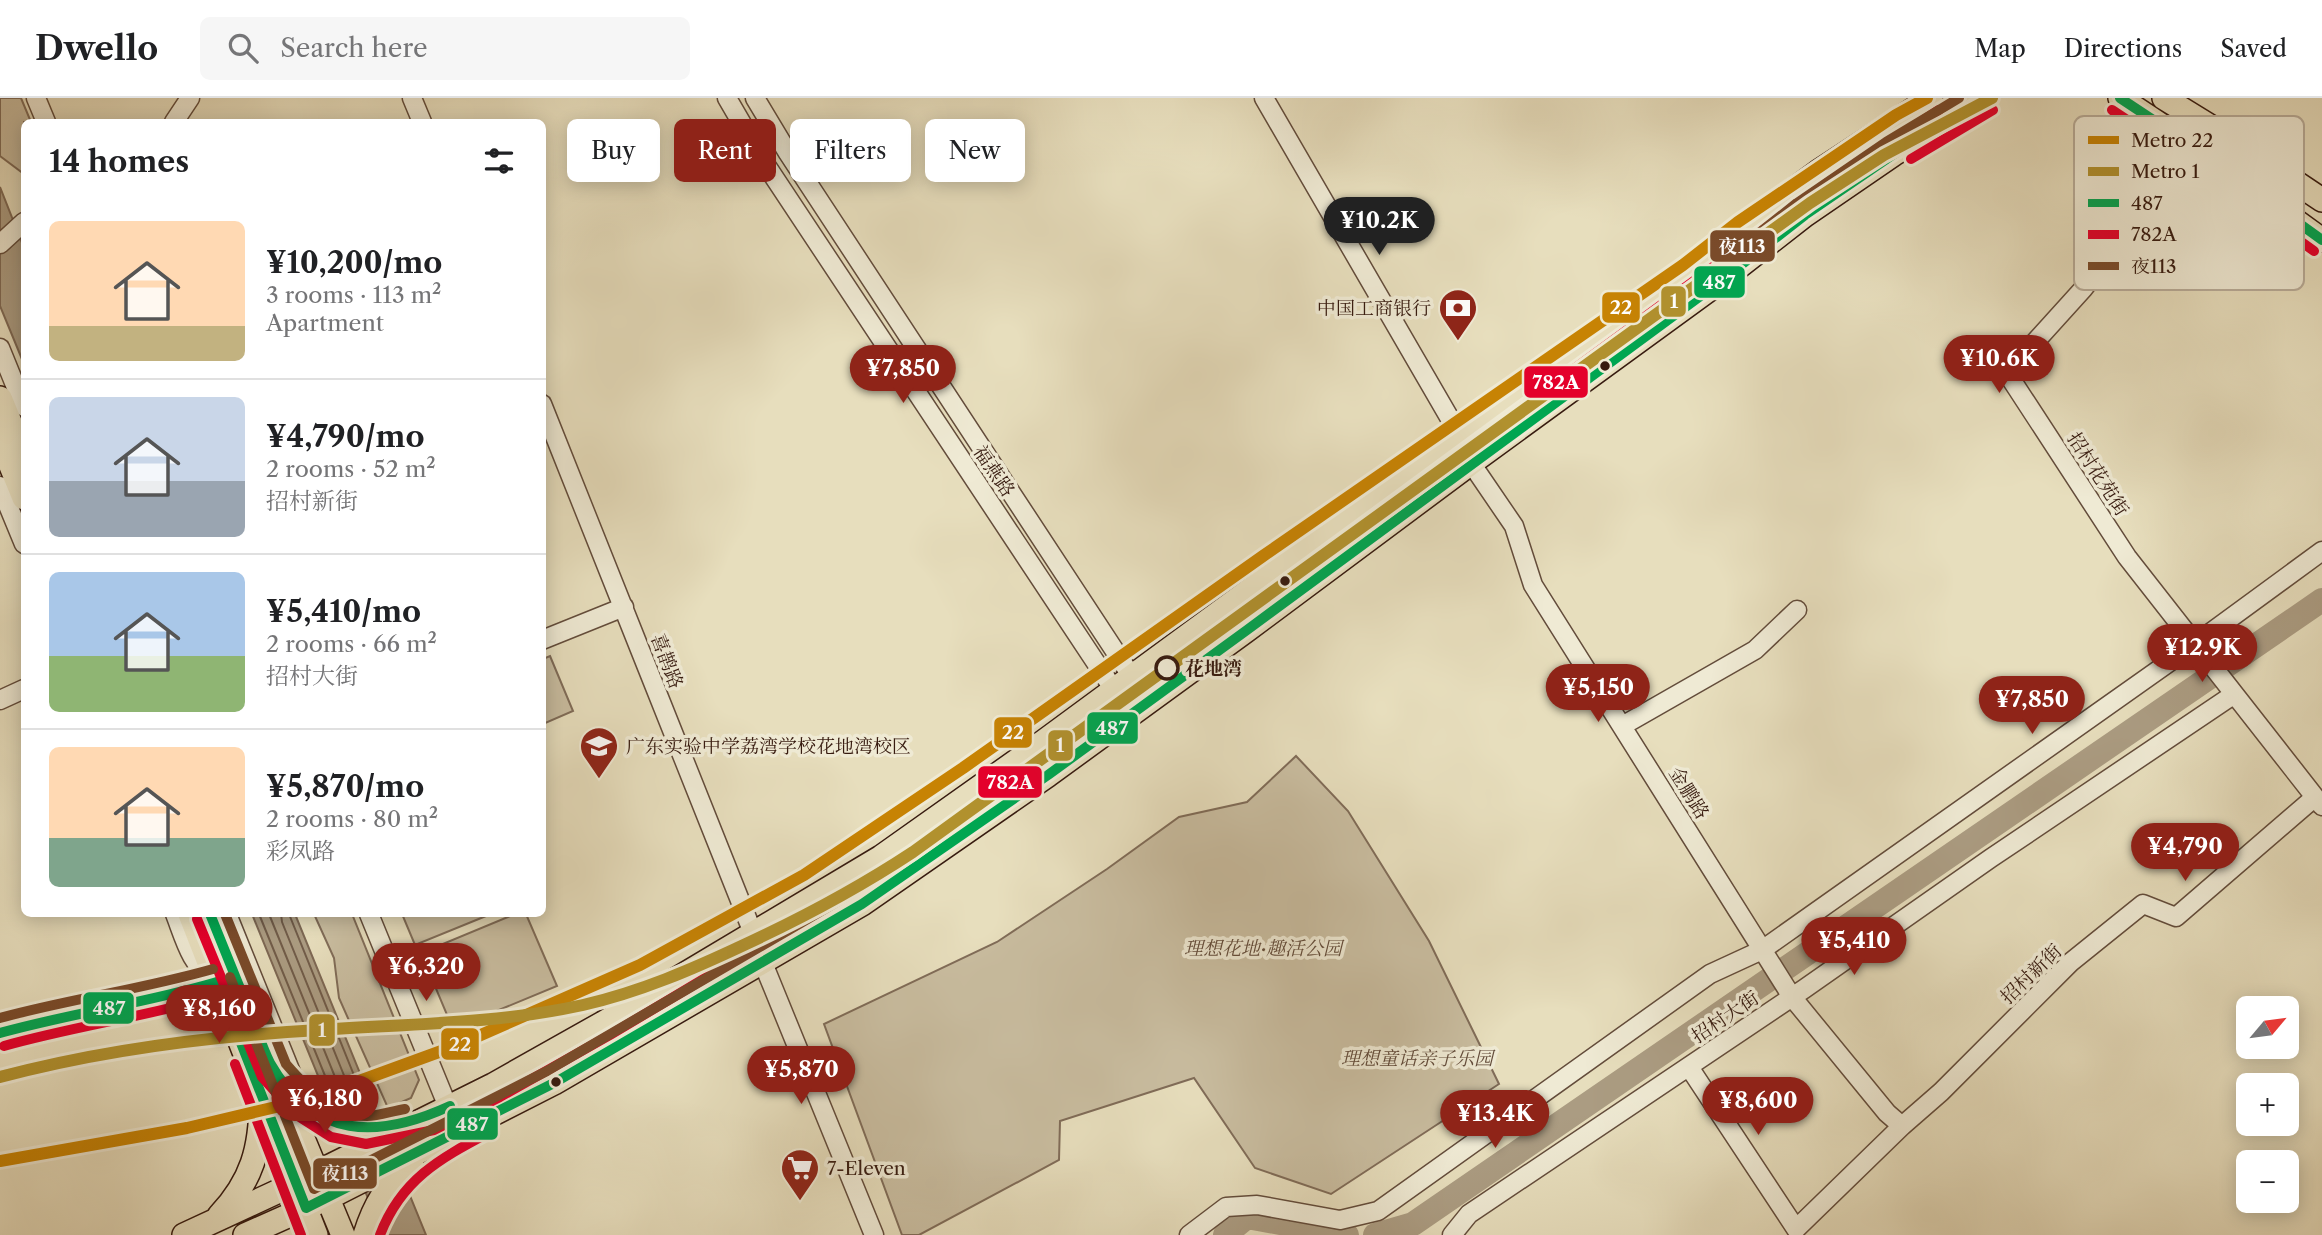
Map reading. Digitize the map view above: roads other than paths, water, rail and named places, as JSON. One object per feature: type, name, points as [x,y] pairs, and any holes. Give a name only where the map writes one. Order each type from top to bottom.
[{"type":"main road","points":[[184,1235],[216,1229],[296,1183],[603,1023],[881,857],[1123,683],[1818,172],[1931,98]]},
{"type":"main road","points":[[245,1235],[428,1150],[554,1083],[862,904],[1048,775],[1257,623],[1643,339],[1805,215],[1894,154],[1986,98]]},
{"type":"main road","points":[[2120,98],[2147,116]]},
{"type":"main road","points":[[2164,98],[2193,116]]},
{"type":"main road","points":[[2199,98],[2213,116]]},
{"type":"main road","points":[[2304,188],[2322,200]]},
{"type":"main road","points":[[2304,227],[2322,240]]},
{"type":"main road","points":[[0,398],[21,449]]},
{"type":"main road","points":[[0,439],[21,491]]},
{"type":"main road","points":[[191,917],[316,1235]]},
{"type":"main road","points":[[210,917],[281,1066],[317,1173],[343,1235]]},
{"type":"main road","points":[[216,1229],[244,1186],[252,1165],[258,1145],[261,1091]]},
{"type":"main road","points":[[295,1102],[346,1128],[367,1130],[423,1119]]},
{"type":"main road","points":[[365,1235],[372,1212],[388,1186],[428,1150]]},
{"type":"street","points":[[36,98],[45,119]]},
{"type":"street","points":[[176,119],[190,98]]},
{"type":"street","points":[[412,98],[421,119]]},
{"type":"street","name":"福燕路","points":[[727,98],[766,165],[1123,683]]},
{"type":"street","name":"福燕路","points":[[755,98],[1123,683]]},
{"type":"street","points":[[1264,98],[1460,436]]},
{"type":"street","points":[[0,244],[21,225]]},
{"type":"street","name":"招村花苑街","points":[[2082,290],[2007,373],[2127,557],[2318,802]]},
{"type":"street","points":[[0,348],[21,400]]},
{"type":"street","name":"喜鹊路","points":[[546,414],[752,933]]},
{"type":"street","name":"金鹏路","points":[[1471,463],[1514,526],[1533,585],[1790,995],[1887,1113],[1902,1126]]},
{"type":"street","points":[[0,486],[21,537]]},
{"type":"street","points":[[1189,1235],[1226,1207],[1257,1205],[1340,1220],[1378,1211],[1710,974],[1765,955],[2199,649],[2322,551]]},
{"type":"street","points":[[546,638],[624,607]]},
{"type":"street","points":[[1622,726],[1755,650],[1797,610]]},
{"type":"street","points":[[0,700],[21,690]]},
{"type":"street","name":"招村大街","points":[[1452,1235],[1469,1213],[1689,1067],[2232,692]]},
{"type":"street","name":"招村新街","points":[[1689,1067],[1796,1229],[1941,1092],[2071,962],[2143,904],[2176,917],[2318,802]]},
{"type":"street","points":[[176,917],[191,955],[203,974],[217,982]]},
{"type":"street","points":[[228,917],[281,1066]]},
{"type":"street","points":[[370,917],[423,1119]]},
{"type":"street","points":[[764,963],[874,1235]]},
{"type":"street","points":[[0,1033],[81,1012],[169,996],[217,982]]},
{"type":"water","points":[[0,187],[21,240],[21,357],[0,306]]},
{"type":"water","points":[[253,917],[296,917],[426,1235],[383,1235]]},
{"type":"waterway","points":[[1375,1235],[1413,1224],[2322,600]]},
{"type":"waterway","points":[[1225,1235],[1247,1217],[1347,1235]]},
{"type":"metro line","name":"22","points":[[0,1161],[187,1128],[310,1099],[458,1045],[640,965],[804,875],[963,768],[1683,265],[1738,222],[1896,115],[1927,98]]},
{"type":"metro line","name":"1","points":[[0,1077],[119,1051],[198,1040],[484,1020],[583,1005],[646,987],[768,934],[852,889],[913,852],[1810,203],[1884,155],[1992,98]]},
{"type":"place","name":"中国工商银行","points":[[1458,342]]},
{"type":"place","name":"花地湾","points":[[1167,668]]},
{"type":"place","name":"广东实验中学荔湾学校花地湾校区","points":[[599,780]]},
{"type":"place","name":"7-Eleven","points":[[800,1202]]},
{"type":"park label","name":"理想花地·趣活公园","points":[[1263,948]]},
{"type":"park label","name":"理想童话亲子乐园","points":[[1417,1058]]}]
